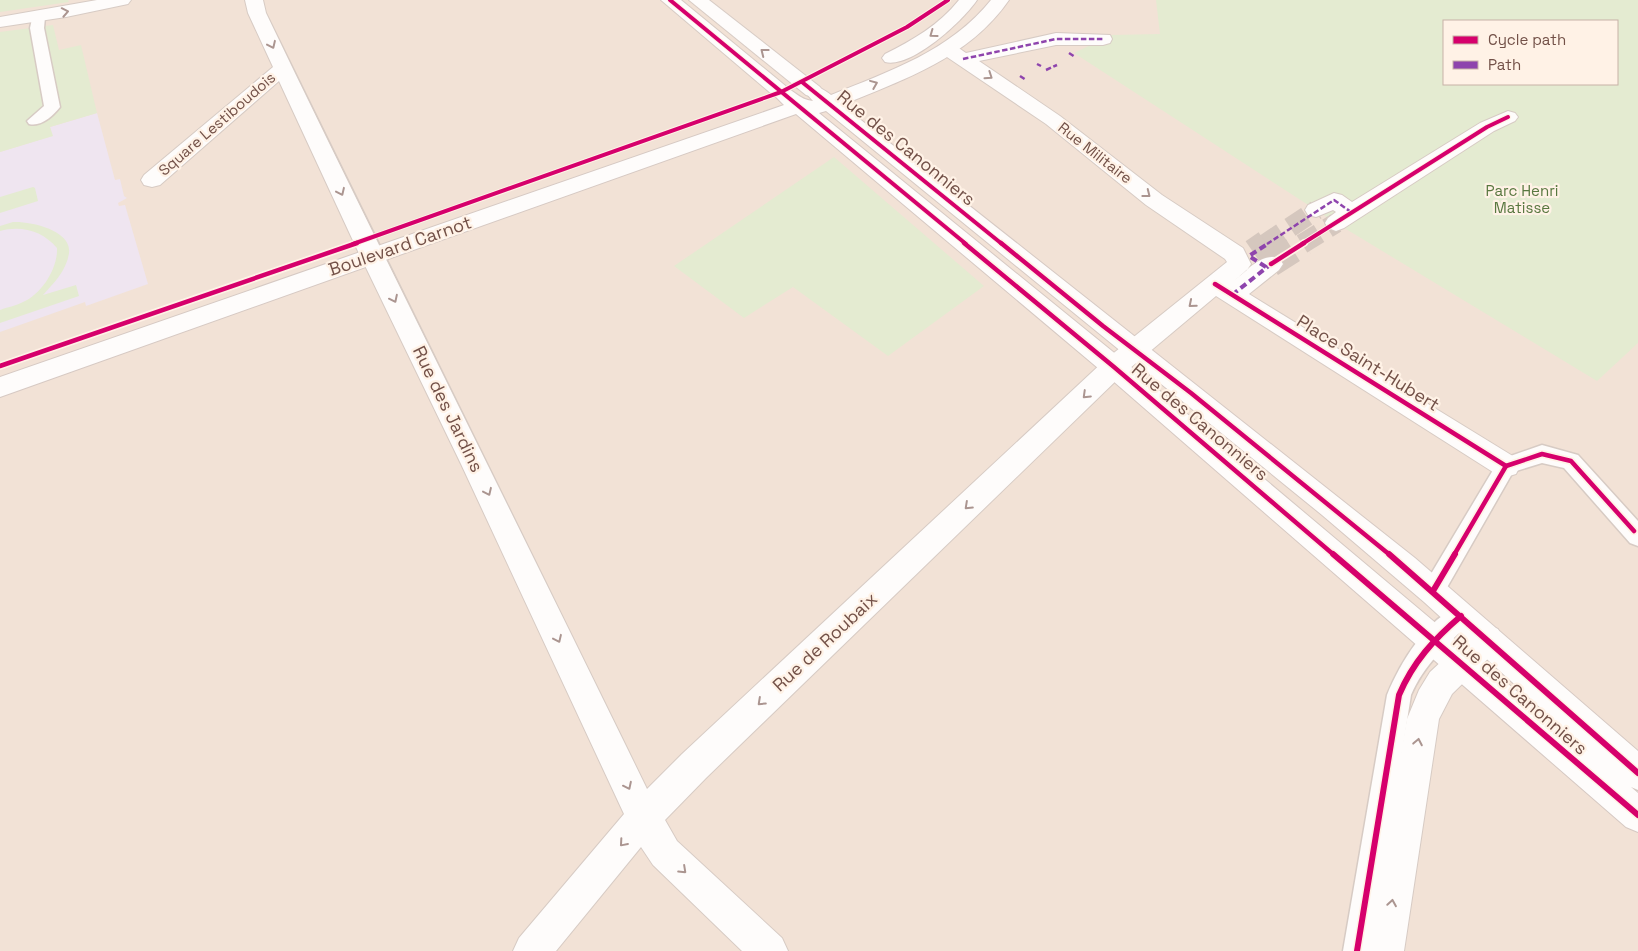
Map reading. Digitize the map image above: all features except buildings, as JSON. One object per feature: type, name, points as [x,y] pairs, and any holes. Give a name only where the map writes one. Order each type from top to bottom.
[{"type":"street","points":[[0,22],[38,17],[122,0]]},
{"type":"street","name":"Rue des Jardins","points":[[254,0],[257,13],[372,256],[475,464],[643,818],[665,853],[769,951]]},
{"type":"street","name":"Rue des Canonniers","points":[[670,0],[781,92],[814,100]]},
{"type":"street","name":"Rue des Canonniers","points":[[698,0],[814,100],[1125,359],[1434,640],[1638,815]]},
{"type":"street","name":"Boulevard Carnot","points":[[814,100],[869,67],[908,50],[932,35],[950,21],[968,0]]},
{"type":"street","name":"Boulevard Carnot","points":[[0,387],[814,100],[956,54],[1000,0]]},
{"type":"street","points":[[956,54],[1056,39],[1103,39]]},
{"type":"street","name":"Rue Militaire","points":[[956,54],[1053,120],[1154,200],[1235,254],[1253,258],[1238,266],[1224,289]]},
{"type":"street","name":"Square Lestiboudois","points":[[152,180],[283,68]]},
{"type":"street","points":[[1316,210],[1334,200],[1344,218],[1486,127],[1508,117]]},
{"type":"street","points":[[1125,359],[1224,289]]},
{"type":"street","name":"Place Saint-Hubert","points":[[1224,289],[1506,466]]},
{"type":"street","name":"Rue des Canonniers","points":[[1125,359],[1184,387],[1433,591],[1638,773]]},
{"type":"street","name":"Rue de Roubaix","points":[[532,951],[643,818],[694,766],[1125,359]]},
{"type":"street","points":[[1385,951],[1423,719],[1430,701],[1441,683],[1487,639]]},
{"type":"lane","points":[[35,121],[52,107],[37,28],[38,17]]},
{"type":"lane","points":[[1433,591],[1506,466],[1542,454],[1571,461],[1636,534]]},
{"type":"lane","points":[[1357,951],[1399,695],[1415,662],[1434,640],[1461,616]]},
{"type":"shaded area","points":[[0,0],[1638,0],[1638,951],[0,951]]},
{"type":"shaded area","points":[[97,113],[115,180],[120,179],[124,196],[127,198],[118,203],[119,206],[125,205],[148,284],[86,306],[85,302],[0,332],[0,152],[52,136],[50,127]]},
{"type":"green space","points":[[0,0],[68,0],[69,2],[0,12]]},
{"type":"green space","name":"Parc Henri Matisse","points":[[1156,0],[1638,0],[1638,343],[1597,381],[1336,223],[1074,53],[1111,35],[1160,34]]},
{"type":"green space","points":[[53,25],[59,50],[81,45],[97,113],[50,127],[53,136],[0,152],[0,32]]},
{"type":"green space","points":[[834,157],[984,286],[888,356],[793,287],[744,318],[674,266]]},
{"type":"green space","points":[[35,188],[38,201],[0,213],[0,197]]},
{"type":"green space","points":[[13,222],[29,223],[49,228],[64,238],[68,245],[69,253],[66,265],[43,295],[76,285],[79,296],[0,323],[0,310],[17,305],[30,298],[48,280],[57,256],[57,248],[45,237],[24,229],[0,231],[0,226]]},
{"type":"tunnel","points":[[1265,244],[1316,210]]},
{"type":"tunnel","points":[[1302,244],[1336,223]]},
{"type":"tunnel","points":[[1253,252],[1266,243]]},
{"type":"tunnel","points":[[1271,264],[1304,243]]},
{"type":"marked path","points":[[963,59],[1056,39],[1103,39]]},
{"type":"marked path","points":[[1069,53],[1075,57]]},
{"type":"marked path","points":[[1037,64],[1041,66]]},
{"type":"marked path","points":[[1046,70],[1057,65]]},
{"type":"marked path","points":[[1020,76],[1026,80]]},
{"type":"marked path","points":[[1266,267],[1249,256],[1334,200],[1351,212]]},
{"type":"marked path","points":[[1232,295],[1275,261]]},
{"type":"cycle path","points":[[670,0],[1114,367],[1638,815]]},
{"type":"cycle path","points":[[0,366],[415,223],[781,92],[907,27],[948,0]]},
{"type":"cycle path","points":[[802,82],[1103,326],[1191,393],[1406,568],[1638,773]]},
{"type":"cycle path","points":[[1271,264],[1487,127],[1508,117]]},
{"type":"cycle path","points":[[1215,284],[1506,466]]},
{"type":"cycle path","points":[[1433,591],[1506,466],[1542,454],[1571,461],[1634,531]]},
{"type":"cycle path","points":[[1357,951],[1399,695],[1411,670],[1424,651],[1461,616]]}]
